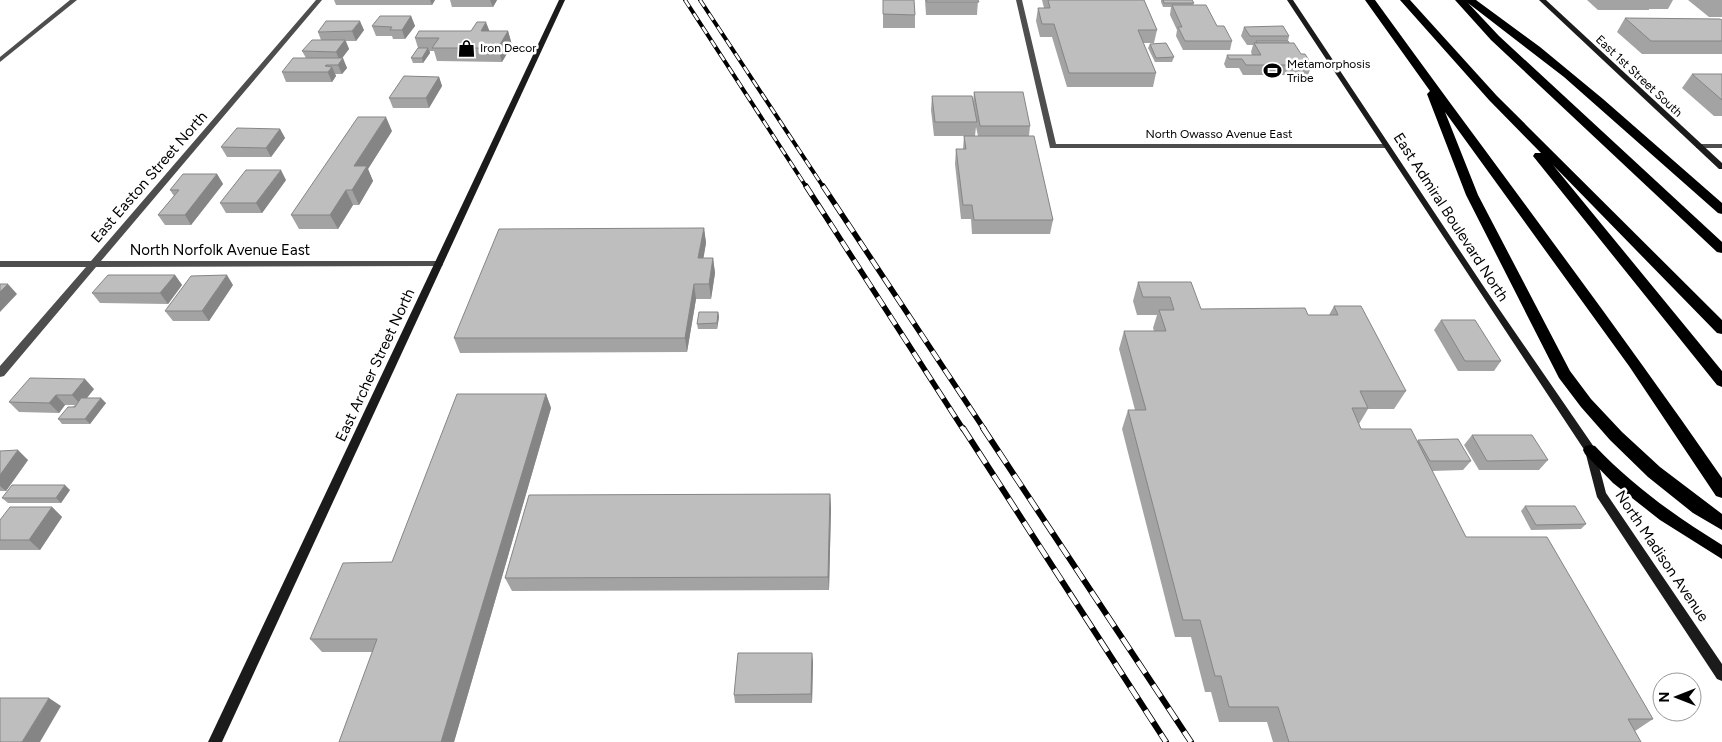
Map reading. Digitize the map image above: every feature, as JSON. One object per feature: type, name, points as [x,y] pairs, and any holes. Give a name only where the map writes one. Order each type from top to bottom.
[{"type":"highway","points":[[1370,0],[1510,195],[1634,362],[1722,491]]},
{"type":"highway","points":[[1405,0],[1493,98],[1722,330]]},
{"type":"highway","points":[[1460,0],[1495,38],[1722,249]]},
{"type":"highway","points":[[1470,0],[1521,35],[1722,210]]},
{"type":"highway","points":[[1423,72],[1472,195],[1564,374],[1586,403],[1616,436],[1654,472],[1699,508],[1722,523]]},
{"type":"highway","points":[[1493,98],[1722,381]]},
{"type":"main road","points":[[1590,450],[1618,479],[1665,516],[1722,553]]},
{"type":"street","points":[[0,60],[74,0]]},
{"type":"street","name":"East Easton Street North","points":[[0,373],[319,0]]},
{"type":"street","name":"East Archer Street North","points":[[215,742],[562,0]]},
{"type":"street","name":"North Owasso Avenue East","points":[[1019,0],[1053,146],[1386,146]]},
{"type":"street","name":"East Admiral Boulevard North","points":[[1290,0],[1590,450]]},
{"type":"street","name":"East 1st Street South","points":[[1542,0],[1722,167]]},
{"type":"street","points":[[1699,146],[1722,146]]},
{"type":"street","name":"North Norfolk Avenue East","points":[[0,264],[439,264]]},
{"type":"street","name":"North Madison Avenue","points":[[1590,450],[1601,494],[1722,675]]},
{"type":"building","points":[[883,0],[914,0],[915,15],[883,14]]},
{"type":"building","points":[[926,0],[978,0],[979,2],[927,2]]},
{"type":"building","points":[[1048,0],[1144,0],[1157,30],[1138,30],[1156,73],[1069,73],[1054,24],[1042,24],[1038,8],[1050,8]]},
{"type":"building","points":[[1163,0],[1192,0],[1194,3],[1164,3]]},
{"type":"building","points":[[1172,5],[1206,5],[1217,26],[1224,26],[1232,41],[1185,41],[1178,27],[1182,27]]},
{"type":"building","points":[[380,16],[411,16],[402,30],[390,30],[392,27],[372,26]]},
{"type":"building","points":[[1625,18],[1720,19],[1722,20],[1722,41],[1651,41]]},
{"type":"building","points":[[326,21],[360,21],[352,31],[318,32]]},
{"type":"building","points":[[477,22],[486,22],[481,31],[508,31],[498,48],[432,48],[439,38],[415,38],[419,31],[471,31]]},
{"type":"building","points":[[1283,26],[1289,36],[1250,36],[1244,27]]},
{"type":"building","points":[[312,40],[345,40],[336,52],[302,51]]},
{"type":"building","points":[[1256,41],[1288,41],[1289,43],[1257,43]]},
{"type":"building","points":[[1166,43],[1174,57],[1156,58],[1150,44]]},
{"type":"building","points":[[1254,43],[1294,43],[1301,54],[1305,54],[1312,65],[1246,65],[1242,59],[1229,59],[1227,55],[1261,55]]},
{"type":"building","points":[[418,48],[428,48],[422,58],[411,58]]},
{"type":"building","points":[[293,58],[343,58],[338,65],[326,65],[332,67],[328,72],[282,72]]},
{"type":"building","points":[[1692,74],[1722,74],[1722,100]]},
{"type":"building","points":[[404,76],[439,77],[426,98],[389,98]]},
{"type":"building","points":[[974,92],[1023,92],[1030,126],[980,126]]},
{"type":"building","points":[[932,96],[972,96],[977,122],[935,122]]},
{"type":"building","points":[[358,117],[386,117],[354,166],[367,166],[352,190],[346,190],[330,215],[291,215]]},
{"type":"building","points":[[237,128],[280,129],[266,148],[221,147]]},
{"type":"building","points":[[964,136],[1034,136],[1053,220],[974,220],[972,205],[963,205],[956,149],[966,149]]},
{"type":"building","points":[[246,170],[281,170],[256,203],[220,203]]},
{"type":"building","points":[[183,174],[217,174],[185,215],[158,215],[179,190],[170,190]]},
{"type":"building","points":[[704,228],[698,258],[713,258],[709,284],[694,284],[685,338],[454,338],[499,229]]},
{"type":"building","points":[[108,275],[175,275],[160,293],[92,293]]},
{"type":"building","points":[[227,275],[202,311],[165,311],[191,276]]},
{"type":"building","points":[[1138,282],[1191,282],[1201,309],[1305,308],[1308,315],[1338,315],[1334,306],[1361,306],[1406,391],[1360,391],[1368,408],[1352,408],[1361,429],[1411,429],[1466,537],[1547,537],[1652,717],[1652,719],[1628,719],[1641,742],[1289,742],[1278,707],[1229,707],[1221,676],[1215,676],[1200,620],[1183,620],[1128,410],[1146,410],[1124,331],[1166,331],[1159,310],[1174,310],[1170,297],[1143,297]]},
{"type":"building","points":[[0,284],[8,284],[0,292]]},
{"type":"building","points":[[699,312],[718,312],[717,323],[697,324]]},
{"type":"building","points":[[1441,320],[1475,320],[1501,361],[1465,361]]},
{"type":"building","points":[[30,378],[85,379],[72,395],[56,395],[49,403],[9,402]]},
{"type":"building","points":[[457,394],[546,394],[441,742],[339,742],[377,639],[310,639],[343,563],[392,562]]},
{"type":"building","points":[[81,398],[101,398],[85,419],[58,419],[68,407],[75,407]]},
{"type":"building","points":[[1472,435],[1532,435],[1548,460],[1487,461]]},
{"type":"building","points":[[1458,439],[1471,461],[1430,461],[1418,440]]},
{"type":"building","points":[[18,450],[0,475],[0,451]]},
{"type":"building","points":[[12,485],[65,485],[56,498],[2,498]]},
{"type":"building","points":[[830,494],[828,577],[505,578],[529,495]]},
{"type":"building","points":[[1525,506],[1575,506],[1586,524],[1536,525]]},
{"type":"building","points":[[10,507],[52,507],[29,540],[0,540],[0,520]]},
{"type":"building","points":[[738,653],[812,653],[811,694],[734,695]]},
{"type":"building","points":[[0,698],[49,698],[22,742],[0,742]]},
{"type":"railway","points":[[685,0],[807,188]]},
{"type":"railway","points":[[700,0],[824,188]]},
{"type":"railway","points":[[806,186],[963,429]]},
{"type":"railway","points":[[823,186],[984,429]]},
{"type":"railway","points":[[963,428],[1166,742]]},
{"type":"railway","points":[[983,428],[1191,742]]},
{"type":"place","name":"Iron Decor","points":[[466,48]]},
{"type":"place","name":"Metamorphosis Tribe","points":[[1273,71]]}]
